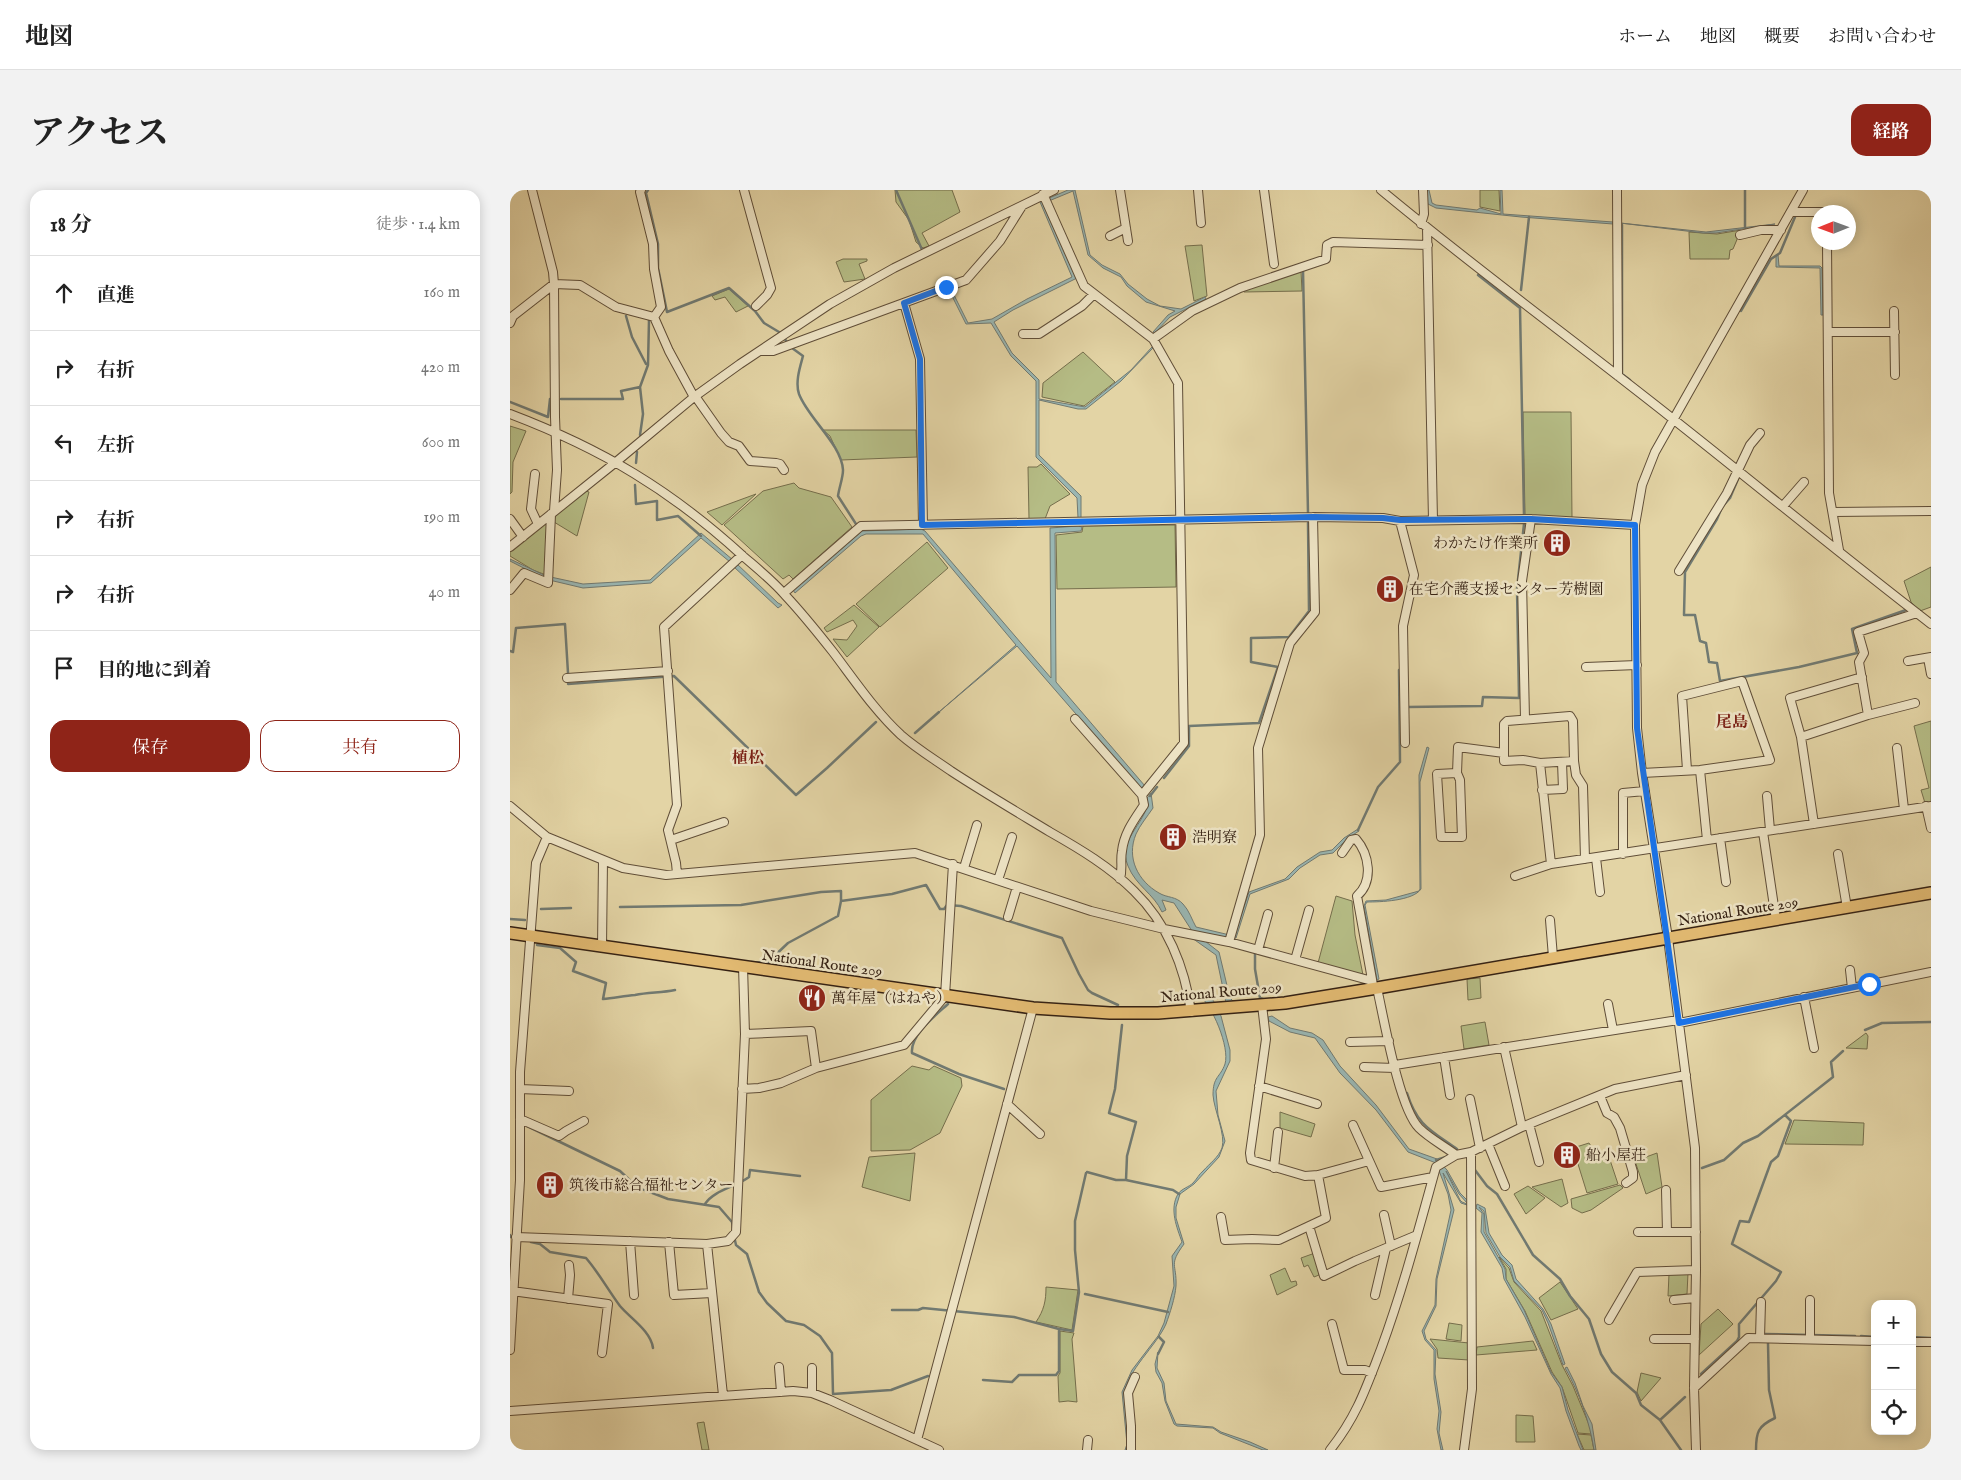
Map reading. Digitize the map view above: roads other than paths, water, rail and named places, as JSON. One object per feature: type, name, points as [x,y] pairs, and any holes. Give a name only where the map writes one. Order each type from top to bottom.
[{"type":"highway","name":"National Route 209","points":[[510,934],[1033,1008],[1110,1012],[1191,1012],[1262,1005],[1931,893]]},
{"type":"street","points":[[510,590],[524,572],[548,583],[552,513],[557,470],[553,272],[532,190]]},
{"type":"street","points":[[641,190],[653,244],[654,269],[661,307],[654,317]]},
{"type":"street","points":[[744,190],[771,288],[756,306]]},
{"type":"street","points":[[510,547],[695,396],[830,304],[958,235],[1022,206],[1040,193],[1054,190]]},
{"type":"street","points":[[1120,190],[1128,241]]},
{"type":"street","points":[[1198,190],[1201,223]]},
{"type":"street","points":[[1264,190],[1274,264]]},
{"type":"street","points":[[1381,190],[1424,226],[1618,376],[1931,624]]},
{"type":"street","points":[[1423,190],[1424,226],[1428,245],[1433,520]]},
{"type":"street","points":[[1617,190],[1618,376]]},
{"type":"street","points":[[1696,1450],[1694,1388],[1695,1157],[1668,938],[1642,773],[1637,728],[1635,525],[1642,485],[1654,452],[1674,420],[1803,190]]},
{"type":"street","points":[[1040,193],[1084,286],[1153,339],[1178,383],[1184,743],[1142,795]]},
{"type":"street","points":[[758,352],[773,350],[966,280],[1000,241],[1022,206]]},
{"type":"street","points":[[1791,212],[1811,212]]},
{"type":"street","points":[[1110,236],[1126,228]]},
{"type":"street","points":[[1740,235],[1762,230],[1781,230]]},
{"type":"street","points":[[1153,339],[1192,311],[1240,288],[1326,260],[1327,245],[1333,242],[1428,245]]},
{"type":"street","points":[[1827,250],[1829,492],[1839,550]]},
{"type":"street","points":[[510,323],[513,316],[554,284],[580,285],[616,307],[654,317]]},
{"type":"street","points":[[1023,334],[1039,334],[1082,306],[1094,294]]},
{"type":"street","points":[[904,303],[920,359],[922,525]]},
{"type":"street","points":[[1894,311],[1896,375]]},
{"type":"street","points":[[654,317],[669,351],[695,396],[721,433],[729,442],[739,446],[750,461],[780,464],[784,470]]},
{"type":"street","points":[[1828,332],[1895,332]]},
{"type":"street","points":[[510,414],[556,432],[616,462],[669,495],[715,530],[784,593],[831,649],[876,710],[902,735],[922,752],[967,782],[1085,852],[1136,892],[1164,929],[1177,957],[1186,981],[1191,1012]]},
{"type":"street","points":[[1679,571],[1728,493],[1750,445],[1760,433]]},
{"type":"street","points":[[535,474],[531,509],[538,524]]},
{"type":"street","points":[[1783,506],[1804,482]]},
{"type":"street","points":[[1833,512],[1931,511]]},
{"type":"street","points":[[784,593],[861,526],[1313,517],[1400,520],[1531,519],[1635,525]]},
{"type":"street","points":[[1229,942],[1260,835],[1258,748],[1290,643],[1315,612],[1313,517]]},
{"type":"street","points":[[510,519],[522,536]]},
{"type":"street","points":[[1525,719],[1522,581],[1531,519]]},
{"type":"street","points":[[1400,520],[1414,575],[1403,626],[1405,743]]},
{"type":"street","points":[[677,874],[668,830],[677,805],[664,627],[742,555]]},
{"type":"street","points":[[1868,715],[1859,662],[1864,653],[1858,632],[1917,613]]},
{"type":"street","points":[[1908,661],[1930,658],[1931,674]]},
{"type":"street","points":[[1586,668],[1637,665]]},
{"type":"street","points":[[567,678],[668,671]]},
{"type":"street","points":[[1814,824],[1800,737],[1790,698],[1862,678]]},
{"type":"street","points":[[1642,773],[1700,770],[1770,760],[1742,681],[1682,696],[1686,770]]},
{"type":"street","points":[[1800,737],[1868,715],[1915,703]]},
{"type":"street","points":[[1574,762],[1504,761],[1504,724],[1525,719],[1570,716],[1573,721],[1574,762],[1576,775],[1583,786],[1585,860]]},
{"type":"street","points":[[1075,719],[1142,795],[1144,805],[1125,836],[1121,854],[1123,868],[1120,879]]},
{"type":"street","points":[[1457,773],[1437,774],[1441,837],[1462,837],[1460,780],[1457,773],[1458,747],[1504,753]]},
{"type":"street","points":[[1897,748],[1904,809]]},
{"type":"street","points":[[1542,790],[1563,789],[1562,762]]},
{"type":"street","points":[[1540,763],[1551,864]]},
{"type":"street","points":[[1700,770],[1707,840]]},
{"type":"street","points":[[1623,854],[1623,793],[1645,791]]},
{"type":"street","points":[[1767,796],[1766,831],[1776,920]]},
{"type":"street","points":[[510,806],[546,837],[624,868],[645,872],[677,874],[915,853],[1091,911],[1164,929],[1229,942],[1295,960],[1375,986]]},
{"type":"street","points":[[1515,876],[1551,864],[1929,806],[1931,828]]},
{"type":"street","points":[[671,840],[724,822]]},
{"type":"street","points":[[964,868],[978,824]]},
{"type":"street","points":[[510,1350],[516,1237],[514,1216],[520,1180],[520,1072],[536,864],[546,837]]},
{"type":"street","points":[[998,880],[1012,837]]},
{"type":"street","points":[[1720,838],[1726,882]]},
{"type":"street","points":[[1342,853],[1351,840],[1356,839],[1367,857],[1366,884],[1357,896],[1375,986],[1408,1112],[1419,1128],[1456,1155]]},
{"type":"street","points":[[1838,854],[1847,908]]},
{"type":"street","points":[[1596,858],[1600,892]]},
{"type":"street","points":[[602,947],[603,860]]},
{"type":"street","points":[[742,1089],[759,1088],[781,1083],[816,1068],[904,1045],[945,996],[953,864]]},
{"type":"street","points":[[1008,917],[1017,886]]},
{"type":"street","points":[[1295,960],[1309,910]]},
{"type":"street","points":[[1258,950],[1268,914]]},
{"type":"street","points":[[1550,920],[1553,957]]},
{"type":"street","points":[[516,1237],[707,1244],[728,1241],[736,1232],[745,1034],[743,966]]},
{"type":"street","points":[[1850,970],[1852,988]]},
{"type":"street","points":[[1364,1067],[1395,1067],[1504,1047],[1679,1021],[1931,972]]},
{"type":"street","points":[[1804,997],[1814,1048]]},
{"type":"street","points":[[1608,1004],[1613,1030]]},
{"type":"street","points":[[1262,1005],[1266,1039],[1250,1153],[1251,1160],[1305,1176],[1318,1175],[1369,1161]]},
{"type":"street","points":[[917,1440],[1033,1008]]},
{"type":"street","points":[[745,1034],[811,1031],[816,1068]]},
{"type":"street","points":[[1350,1042],[1389,1041]]},
{"type":"street","points":[[1504,1047],[1526,1126],[1539,1162]]},
{"type":"street","points":[[1444,1057],[1450,1095]]},
{"type":"street","points":[[510,1073],[520,1072]]},
{"type":"street","points":[[1330,1450],[1344,1432],[1360,1405],[1372,1373],[1395,1309],[1436,1167],[1456,1155],[1471,1152],[1526,1126],[1615,1089],[1686,1075]]},
{"type":"street","points":[[1259,1086],[1317,1104]]},
{"type":"street","points":[[520,1089],[569,1091]]},
{"type":"street","points":[[1600,1096],[1607,1113],[1614,1117],[1617,1122],[1633,1172],[1633,1178],[1626,1184]]},
{"type":"street","points":[[1470,1099],[1484,1146],[1505,1186]]},
{"type":"street","points":[[1007,1104],[1040,1134]]},
{"type":"street","points":[[510,1112],[520,1115],[559,1136],[584,1121]]},
{"type":"street","points":[[1353,1125],[1381,1187],[1433,1177]]},
{"type":"street","points":[[1274,1168],[1278,1132]]},
{"type":"street","points":[[1464,1450],[1472,1389],[1471,1152]]},
{"type":"street","points":[[1221,1217],[1225,1240],[1252,1238],[1279,1240],[1326,1218],[1318,1175]]},
{"type":"street","points":[[1666,1190],[1667,1232]]},
{"type":"street","points":[[1375,1295],[1388,1247],[1384,1215]]},
{"type":"street","points":[[1309,1226],[1324,1276],[1417,1234]]},
{"type":"street","points":[[1638,1232],[1696,1232]]},
{"type":"street","points":[[630,1241],[634,1295]]},
{"type":"street","points":[[669,1242],[674,1295],[712,1293]]},
{"type":"street","points":[[707,1244],[723,1394]]},
{"type":"street","points":[[568,1299],[569,1265]]},
{"type":"street","points":[[1610,1320],[1637,1272],[1696,1270]]},
{"type":"street","points":[[512,1286],[568,1299],[608,1304],[602,1353]]},
{"type":"street","points":[[1674,1300],[1695,1298]]},
{"type":"street","points":[[1810,1300],[1810,1339]]},
{"type":"street","points":[[1760,1338],[1761,1302]]},
{"type":"street","points":[[1332,1324],[1344,1370],[1365,1370],[1372,1373]]},
{"type":"street","points":[[1694,1388],[1748,1338],[1871,1340]]},
{"type":"street","points":[[1654,1339],[1695,1339]]},
{"type":"street","points":[[1916,1342],[1931,1342]]},
{"type":"street","points":[[778,1367],[780,1392]]},
{"type":"street","points":[[812,1368],[812,1393]]},
{"type":"street","points":[[1131,1450],[1128,1393],[1135,1377]]},
{"type":"street","points":[[510,1411],[723,1394],[793,1391],[812,1393],[939,1450]]},
{"type":"street","points":[[1087,1450],[1088,1440]]},
{"type":"water","points":[[1068,190],[1075,190],[1090,255],[1102,265],[1120,274],[1128,284],[1147,299],[1160,306],[1181,309],[1205,297],[1206,299],[1170,317],[1155,333],[1153,332],[1168,315],[1175,311],[1146,302],[1127,286],[1121,277],[1103,268],[1088,255],[1073,191],[1044,203],[1077,278],[1013,310],[994,322],[1012,353],[1039,380],[1039,399],[1085,407],[1131,370],[1153,348],[1121,381],[1086,409],[1078,409],[1039,400],[1039,455],[1081,496],[1081,518],[1078,518],[1077,498],[1036,457],[1036,381],[1011,356],[991,323],[966,324],[949,290],[951,289],[968,323],[992,319],[1072,277],[1040,202]]},
{"type":"water","points":[[1425,190],[1429,190],[1432,203],[1436,205],[1477,210],[1480,208],[1501,214],[1500,190],[1502,190],[1503,214],[1613,222],[1613,224],[1521,217],[1436,208],[1426,203]]},
{"type":"water","points":[[1620,223],[1706,232],[1775,224],[1716,233],[1703,233]]},
{"type":"water","points":[[1776,255],[1778,255],[1779,266],[1820,266],[1822,268],[1823,315],[1821,315],[1820,268],[1776,267]]},
{"type":"water","points":[[1082,527],[1081,531],[1055,533],[1056,682],[1145,786],[1141,789],[1017,646],[939,712],[1016,645],[923,534],[866,534],[861,536],[795,593],[793,590],[862,531],[921,529],[925,531],[1051,678],[1050,528]]},
{"type":"water","points":[[701,533],[733,560],[730,562],[701,538],[651,583],[583,588],[545,579],[510,561],[510,559],[546,576],[583,584],[650,580]]},
{"type":"water","points":[[737,564],[782,605],[778,608],[734,567]]},
{"type":"water","points":[[1427,747],[1429,748],[1420,782],[1421,889],[1419,891],[1419,775]]},
{"type":"water","points":[[1151,793],[1153,808],[1136,834],[1133,843],[1133,860],[1140,875],[1145,882],[1159,893],[1180,901],[1187,909],[1196,927],[1234,936],[1249,892],[1285,879],[1297,867],[1320,852],[1332,850],[1344,838],[1358,829],[1359,831],[1348,838],[1333,853],[1320,855],[1300,868],[1289,879],[1250,894],[1236,938],[1201,938],[1219,952],[1230,998],[1235,1003],[1226,1003],[1216,955],[1192,938],[1192,931],[1174,903],[1162,900],[1166,910],[1162,912],[1131,873],[1128,866],[1126,847],[1144,814],[1147,798]]},
{"type":"water","points":[[1419,891],[1404,898],[1388,901],[1367,902],[1365,905],[1379,979],[1377,980],[1364,906],[1366,901],[1386,900]]},
{"type":"water","points":[[1201,991],[1210,994],[1221,1016],[1230,1050],[1230,1061],[1216,1091],[1218,1115],[1225,1141],[1219,1157],[1194,1184],[1180,1194],[1176,1207],[1176,1218],[1184,1244],[1176,1257],[1174,1265],[1176,1278],[1175,1295],[1168,1320],[1162,1332],[1136,1367],[1127,1385],[1125,1400],[1129,1443],[1127,1450],[1125,1450],[1127,1444],[1122,1392],[1132,1370],[1158,1336],[1164,1323],[1174,1286],[1172,1256],[1182,1242],[1174,1212],[1175,1200],[1179,1192],[1193,1183],[1216,1158],[1223,1143],[1213,1089],[1215,1081],[1225,1064],[1225,1047],[1214,1017],[1199,995]]},
{"type":"water","points":[[1272,1016],[1290,1028],[1312,1033],[1323,1040],[1340,1066],[1376,1105],[1409,1149],[1437,1159],[1447,1170],[1460,1193],[1468,1201],[1467,1203],[1459,1194],[1446,1171],[1460,1200],[1467,1205],[1461,1203],[1443,1173],[1454,1210],[1437,1279],[1436,1306],[1424,1331],[1426,1339],[1436,1350],[1435,1374],[1441,1412],[1439,1433],[1443,1450],[1441,1450],[1437,1429],[1439,1411],[1434,1379],[1434,1350],[1425,1340],[1422,1331],[1435,1305],[1436,1279],[1451,1210],[1448,1194],[1436,1163],[1408,1152],[1376,1110],[1340,1073],[1315,1038],[1290,1032],[1269,1021],[1268,1017]]},
{"type":"water","points":[[1477,1204],[1485,1208],[1489,1233],[1502,1255],[1512,1265],[1516,1279],[1543,1309],[1551,1324],[1565,1364],[1563,1365],[1542,1310],[1514,1281],[1510,1267],[1500,1257],[1486,1233],[1484,1211],[1479,1207],[1484,1214],[1484,1232],[1505,1269],[1506,1279],[1524,1310],[1551,1372],[1562,1387],[1568,1410],[1583,1450],[1579,1446],[1566,1411],[1560,1388],[1551,1374],[1525,1317],[1504,1279],[1502,1268],[1481,1232],[1482,1213],[1476,1208]]},
{"type":"water","points":[[1158,1352],[1157,1368],[1164,1383],[1166,1401],[1176,1424],[1213,1427],[1221,1432],[1268,1450],[1263,1450],[1220,1433],[1213,1428],[1177,1426],[1174,1424],[1165,1401],[1162,1383],[1156,1372],[1155,1364]]},
{"type":"water","points":[[1567,1367],[1592,1424],[1596,1450],[1594,1450],[1583,1408],[1565,1368]]},
{"type":"waterway","points":[[648,190],[646,193],[658,244],[658,268],[667,312],[729,288],[755,311],[764,323],[779,332],[792,348],[803,356],[799,370],[799,394],[803,403],[837,451],[843,470],[838,496],[856,524]]},
{"type":"waterway","points":[[896,190],[923,252]]},
{"type":"waterway","points":[[1745,190],[1745,227]]},
{"type":"waterway","points":[[1521,290],[1529,217]]},
{"type":"waterway","points":[[1741,311],[1771,259],[1780,253],[1795,217]]},
{"type":"waterway","points":[[1622,225],[1622,374],[1630,380]]},
{"type":"waterway","points":[[1303,270],[1308,513]]},
{"type":"waterway","points":[[1478,275],[1520,308],[1524,515]]},
{"type":"waterway","points":[[626,316],[632,337],[646,364]]},
{"type":"waterway","points":[[640,435],[643,414],[640,387],[648,365],[649,320]]},
{"type":"waterway","points":[[561,399],[623,399],[621,391],[640,387]]},
{"type":"waterway","points":[[510,402],[548,417],[550,399]]},
{"type":"waterway","points":[[636,463],[637,452]]},
{"type":"waterway","points":[[1738,479],[1730,498],[1722,507],[1717,519],[1685,572],[1684,615],[1695,615],[1700,641],[1706,643],[1709,662],[1717,663],[1720,681],[1799,667],[1857,653],[1852,629],[1906,610]]},
{"type":"waterway","points":[[635,485],[636,504],[657,501],[657,520],[678,516],[701,536]]},
{"type":"waterway","points":[[1164,778],[1189,746],[1189,726],[1259,723],[1278,667],[1251,662],[1251,638],[1289,637],[1309,611],[1308,523]]},
{"type":"waterway","points":[[1408,707],[1482,706],[1483,697],[1519,698],[1517,589],[1524,524]]},
{"type":"waterway","points":[[510,651],[513,652],[516,628],[565,624],[568,673]]},
{"type":"waterway","points":[[1358,830],[1378,787],[1400,762],[1399,670]]},
{"type":"waterway","points":[[568,684],[674,676],[796,795],[876,722]]},
{"type":"waterway","points":[[915,733],[939,712]]},
{"type":"waterway","points":[[1150,796],[1157,787]]},
{"type":"waterway","points":[[620,907],[741,905],[821,892],[841,891],[841,901],[892,894],[926,885],[940,909],[944,909],[947,905],[961,906],[1062,938],[1088,990],[1118,1005]]},
{"type":"waterway","points":[[751,962],[767,963],[788,943],[838,916],[841,901]]},
{"type":"waterway","points":[[541,909],[571,908]]},
{"type":"waterway","points":[[510,919],[525,920]]},
{"type":"waterway","points":[[537,945],[560,948],[576,962],[573,971],[606,983],[603,999],[675,990]]},
{"type":"waterway","points":[[1255,952],[1255,969],[1260,998],[1263,999]]},
{"type":"waterway","points":[[948,1004],[919,1032],[912,1046],[912,1053],[959,1074],[1004,1089]]},
{"type":"waterway","points":[[1865,1030],[1882,1023],[1931,1022]]},
{"type":"waterway","points":[[1087,1172],[1116,1180],[1126,1180],[1127,1156],[1136,1122],[1109,1113],[1115,1089],[1122,1025]]},
{"type":"waterway","points":[[1702,1168],[1724,1160],[1743,1143],[1758,1136],[1833,1077],[1831,1062],[1843,1051]]},
{"type":"waterway","points":[[1407,1093],[1420,1120],[1457,1149]]},
{"type":"waterway","points":[[1701,1374],[1737,1341],[1739,1337],[1739,1324],[1776,1281],[1781,1272],[1732,1244],[1740,1221],[1749,1222],[1771,1162],[1778,1156],[1791,1121],[1785,1115]]},
{"type":"waterway","points":[[527,1126],[620,1171],[637,1187],[668,1199],[719,1207],[732,1222],[733,1228]]},
{"type":"waterway","points":[[1436,1160],[1446,1157]]},
{"type":"waterway","points":[[705,1204],[714,1195],[749,1177],[750,1170],[800,1176]]},
{"type":"waterway","points":[[1475,1170],[1487,1186],[1497,1194],[1533,1255],[1560,1279],[1570,1296],[1589,1319],[1601,1354],[1612,1372],[1636,1393],[1641,1405],[1660,1420],[1681,1450]]},
{"type":"waterway","points":[[983,1380],[1012,1382],[1019,1375],[1056,1375],[1059,1371],[1059,1329],[1073,1331],[1079,1292],[1075,1250],[1075,1221],[1086,1173]]},
{"type":"waterway","points":[[1126,1180],[1173,1190],[1179,1194]]},
{"type":"waterway","points":[[734,1236],[736,1245],[747,1254],[759,1292],[767,1303],[786,1321],[804,1325],[820,1336],[832,1353],[833,1394],[891,1390],[928,1376]]},
{"type":"waterway","points":[[531,1242],[540,1244],[550,1252],[586,1258],[620,1306],[644,1330],[653,1348]]},
{"type":"waterway","points":[[1085,1294],[1168,1312]]},
{"type":"waterway","points":[[892,1310],[918,1310],[923,1308],[1014,1317],[1059,1329]]},
{"type":"waterway","points":[[1764,1334],[1855,1336]]},
{"type":"waterway","points":[[1861,1336],[1871,1337]]},
{"type":"waterway","points":[[1158,1354],[1164,1342],[1159,1337]]},
{"type":"waterway","points":[[1916,1337],[1931,1338]]},
{"type":"waterway","points":[[1756,1450],[1759,1430],[1775,1418],[1769,1390],[1768,1343]]},
{"type":"waterway","points":[[1660,1420],[1685,1397]]},
{"type":"place","name":"わかたけ作業所","points":[[1557,543]]},
{"type":"place","name":"在宅介護支援センター芳樹園","points":[[1390,589]]},
{"type":"place","name":"浩明寮","points":[[1173,837]]},
{"type":"place","name":"萬年屋（はねや）","points":[[812,998]]},
{"type":"place","name":"船小屋荘","points":[[1567,1155]]},
{"type":"place","name":"筑後市総合福祉センター","points":[[550,1185]]},
{"type":"district","name":"尾島","points":[[1732,721]]},
{"type":"district","name":"植松","points":[[748,757]]}]
